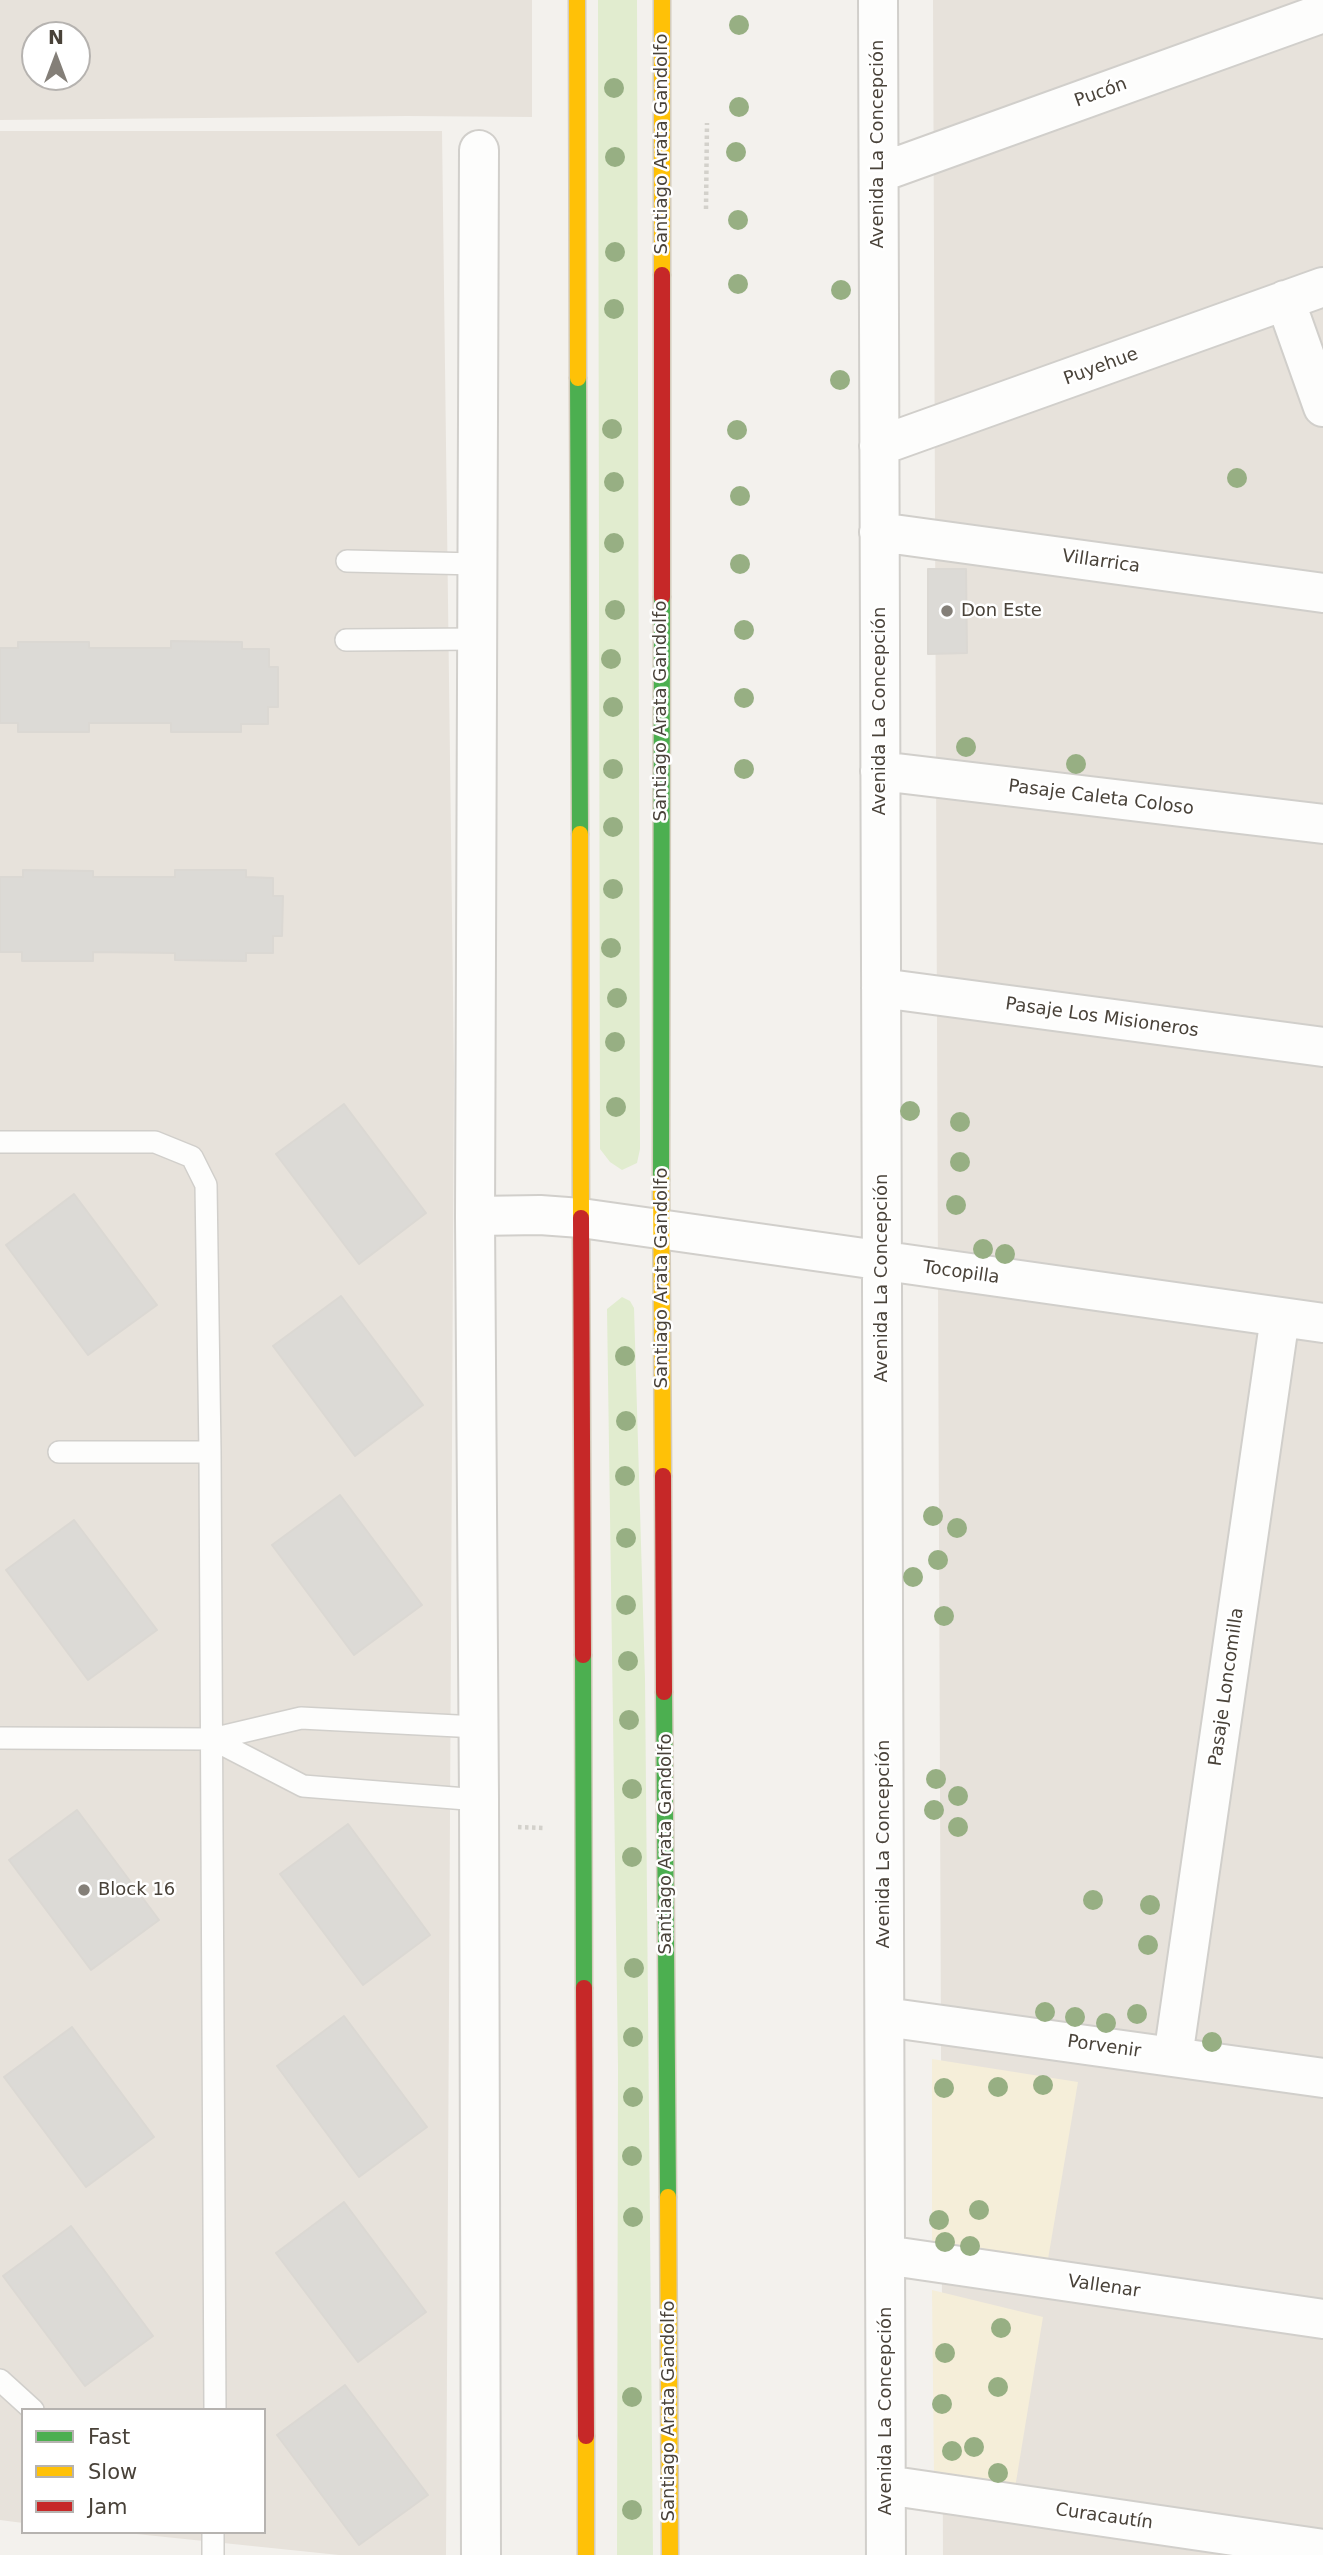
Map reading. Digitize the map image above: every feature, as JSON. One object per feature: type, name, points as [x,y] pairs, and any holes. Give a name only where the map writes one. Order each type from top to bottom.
[{"type":"main road","points":[[577,0],[586,2555]]},
{"type":"main road","name":"Santiago Arata Gandolfo","points":[[662,0],[661,1230],[670,2555]]},
{"type":"street","name":"Avenida La Concepción","points":[[878,0],[886,2555]]},
{"type":"street","name":"Pucón","points":[[878,173],[1323,13]]},
{"type":"street","points":[[479,150],[475,1216],[481,2555]]},
{"type":"street","name":"Puyehue","points":[[879,446],[1323,287]]},
{"type":"street","points":[[1285,300],[1323,407]]},
{"type":"street","name":"Villarrica","points":[[879,531],[1323,593]]},
{"type":"street","name":"Pasaje Caleta Coloso","points":[[880,771],[1323,824]]},
{"type":"street","name":"Pasaje Los Misioneros","points":[[881,989],[1323,1048]]},
{"type":"street","name":"Tocopilla","points":[[475,1216],[540,1215],[581,1218],[1323,1323]]},
{"type":"street","name":"Pasaje Loncomilla","points":[[1173,2057],[1280,1317]]},
{"type":"street","name":"Porvenir","points":[[885,2017],[1323,2078]]},
{"type":"street","name":"Vallenar","points":[[885,2255],[1323,2319]]},
{"type":"street","name":"Curacautín","points":[[886,2484],[1323,2549]]},
{"type":"lane","points":[[347,561],[477,564]]},
{"type":"lane","points":[[346,640],[477,639]]},
{"type":"lane","points":[[0,1142],[155,1142],[192,1157],[205,1185],[210,1452],[215,2408]]},
{"type":"lane","points":[[59,1452],[210,1452]]},
{"type":"lane","points":[[0,1738],[212,1739],[302,1718],[477,1727]]},
{"type":"lane","points":[[212,1739],[303,1786],[479,1801]]},
{"type":"lane","points":[[0,2380],[31,2408]]},
{"type":"lane","points":[[213,2534],[213,2555]]},
{"type":"shaded area","points":[[0,0],[532,0],[532,117],[0,120]]},
{"type":"shaded area","points":[[933,0],[1323,0],[1323,2555],[943,2555]]},
{"type":"shaded area","points":[[0,131],[442,131],[454,1071],[446,2555],[339,2555],[136,2534],[266,2534],[266,2408],[21,2408],[21,2523],[0,2520]]},
{"type":"green space","points":[[598,0],[637,0],[640,1149],[637,1163],[622,1170],[610,1162],[600,1149]]},
{"type":"green space","points":[[622,1297],[630,1301],[634,1308],[645,1679],[653,2555],[617,2555],[618,2066],[607,1309]]},
{"type":"sand","points":[[932,2059],[1078,2082],[1047,2265],[932,2251]]},
{"type":"sand","points":[[932,2290],[1043,2317],[1015,2488],[934,2476]]},
{"type":"building","name":"Don Este","points":[[928,569],[966,569],[967,653],[928,654]]},
{"type":"building","points":[[171,641],[242,642],[242,649],[269,649],[269,667],[278,667],[278,707],[268,707],[268,724],[241,724],[241,732],[171,732],[171,723],[89,723],[89,732],[18,732],[18,723],[0,723],[0,648],[18,648],[18,642],[89,642],[89,648],[171,648]]},
{"type":"building","points":[[23,870],[93,871],[93,877],[175,877],[175,870],[246,870],[246,877],[273,878],[273,896],[283,896],[282,936],[273,936],[273,953],[246,953],[246,961],[175,960],[175,953],[93,952],[93,961],[22,961],[22,952],[0,952],[0,877],[23,877]]},
{"type":"building","points":[[344,1104],[426,1213],[359,1264],[276,1154]]},
{"type":"building","points":[[74,1194],[157,1305],[88,1355],[6,1245]]},
{"type":"building","points":[[341,1296],[423,1405],[355,1456],[273,1346]]},
{"type":"building","points":[[340,1495],[422,1605],[354,1655],[272,1545]]},
{"type":"building","points":[[74,1520],[157,1630],[88,1680],[6,1570]]},
{"type":"building","name":"Block 16","points":[[77,1810],[159,1920],[91,1970],[9,1860]]},
{"type":"building","points":[[348,1824],[430,1935],[363,1985],[280,1874]]},
{"type":"building","points":[[344,2016],[427,2127],[359,2177],[277,2066]]},
{"type":"building","points":[[72,2027],[154,2137],[86,2187],[4,2077]]},
{"type":"building","points":[[344,2202],[426,2312],[358,2362],[276,2253]]},
{"type":"building","points":[[71,2226],[153,2336],[85,2386],[3,2276]]},
{"type":"building","points":[[345,2385],[428,2495],[359,2545],[277,2435]]},
{"type":"traffic: fast","points":[[578,378],[580,834]]},
{"type":"traffic: fast","points":[[661,1180],[662,597]]},
{"type":"traffic: fast","points":[[583,1655],[584,1988]]},
{"type":"traffic: fast","points":[[664,1692],[668,2197]]},
{"type":"traffic: slow","points":[[577,0],[578,378]]},
{"type":"traffic: slow","points":[[662,0],[662,275]]},
{"type":"traffic: slow","points":[[580,834],[581,1218]]},
{"type":"traffic: slow","points":[[661,1180],[663,1476]]},
{"type":"traffic: slow","points":[[668,2197],[670,2555]]},
{"type":"traffic: slow","points":[[586,2436],[586,2555]]},
{"type":"traffic: jam","points":[[662,275],[662,597]]},
{"type":"traffic: jam","points":[[581,1218],[583,1655]]},
{"type":"traffic: jam","points":[[663,1476],[664,1692]]},
{"type":"traffic: jam","points":[[584,1988],[586,2436]]},
{"type":"place","name":"Don Este","points":[[947,611]]},
{"type":"place","name":"Block 16","points":[[84,1890]]}]
